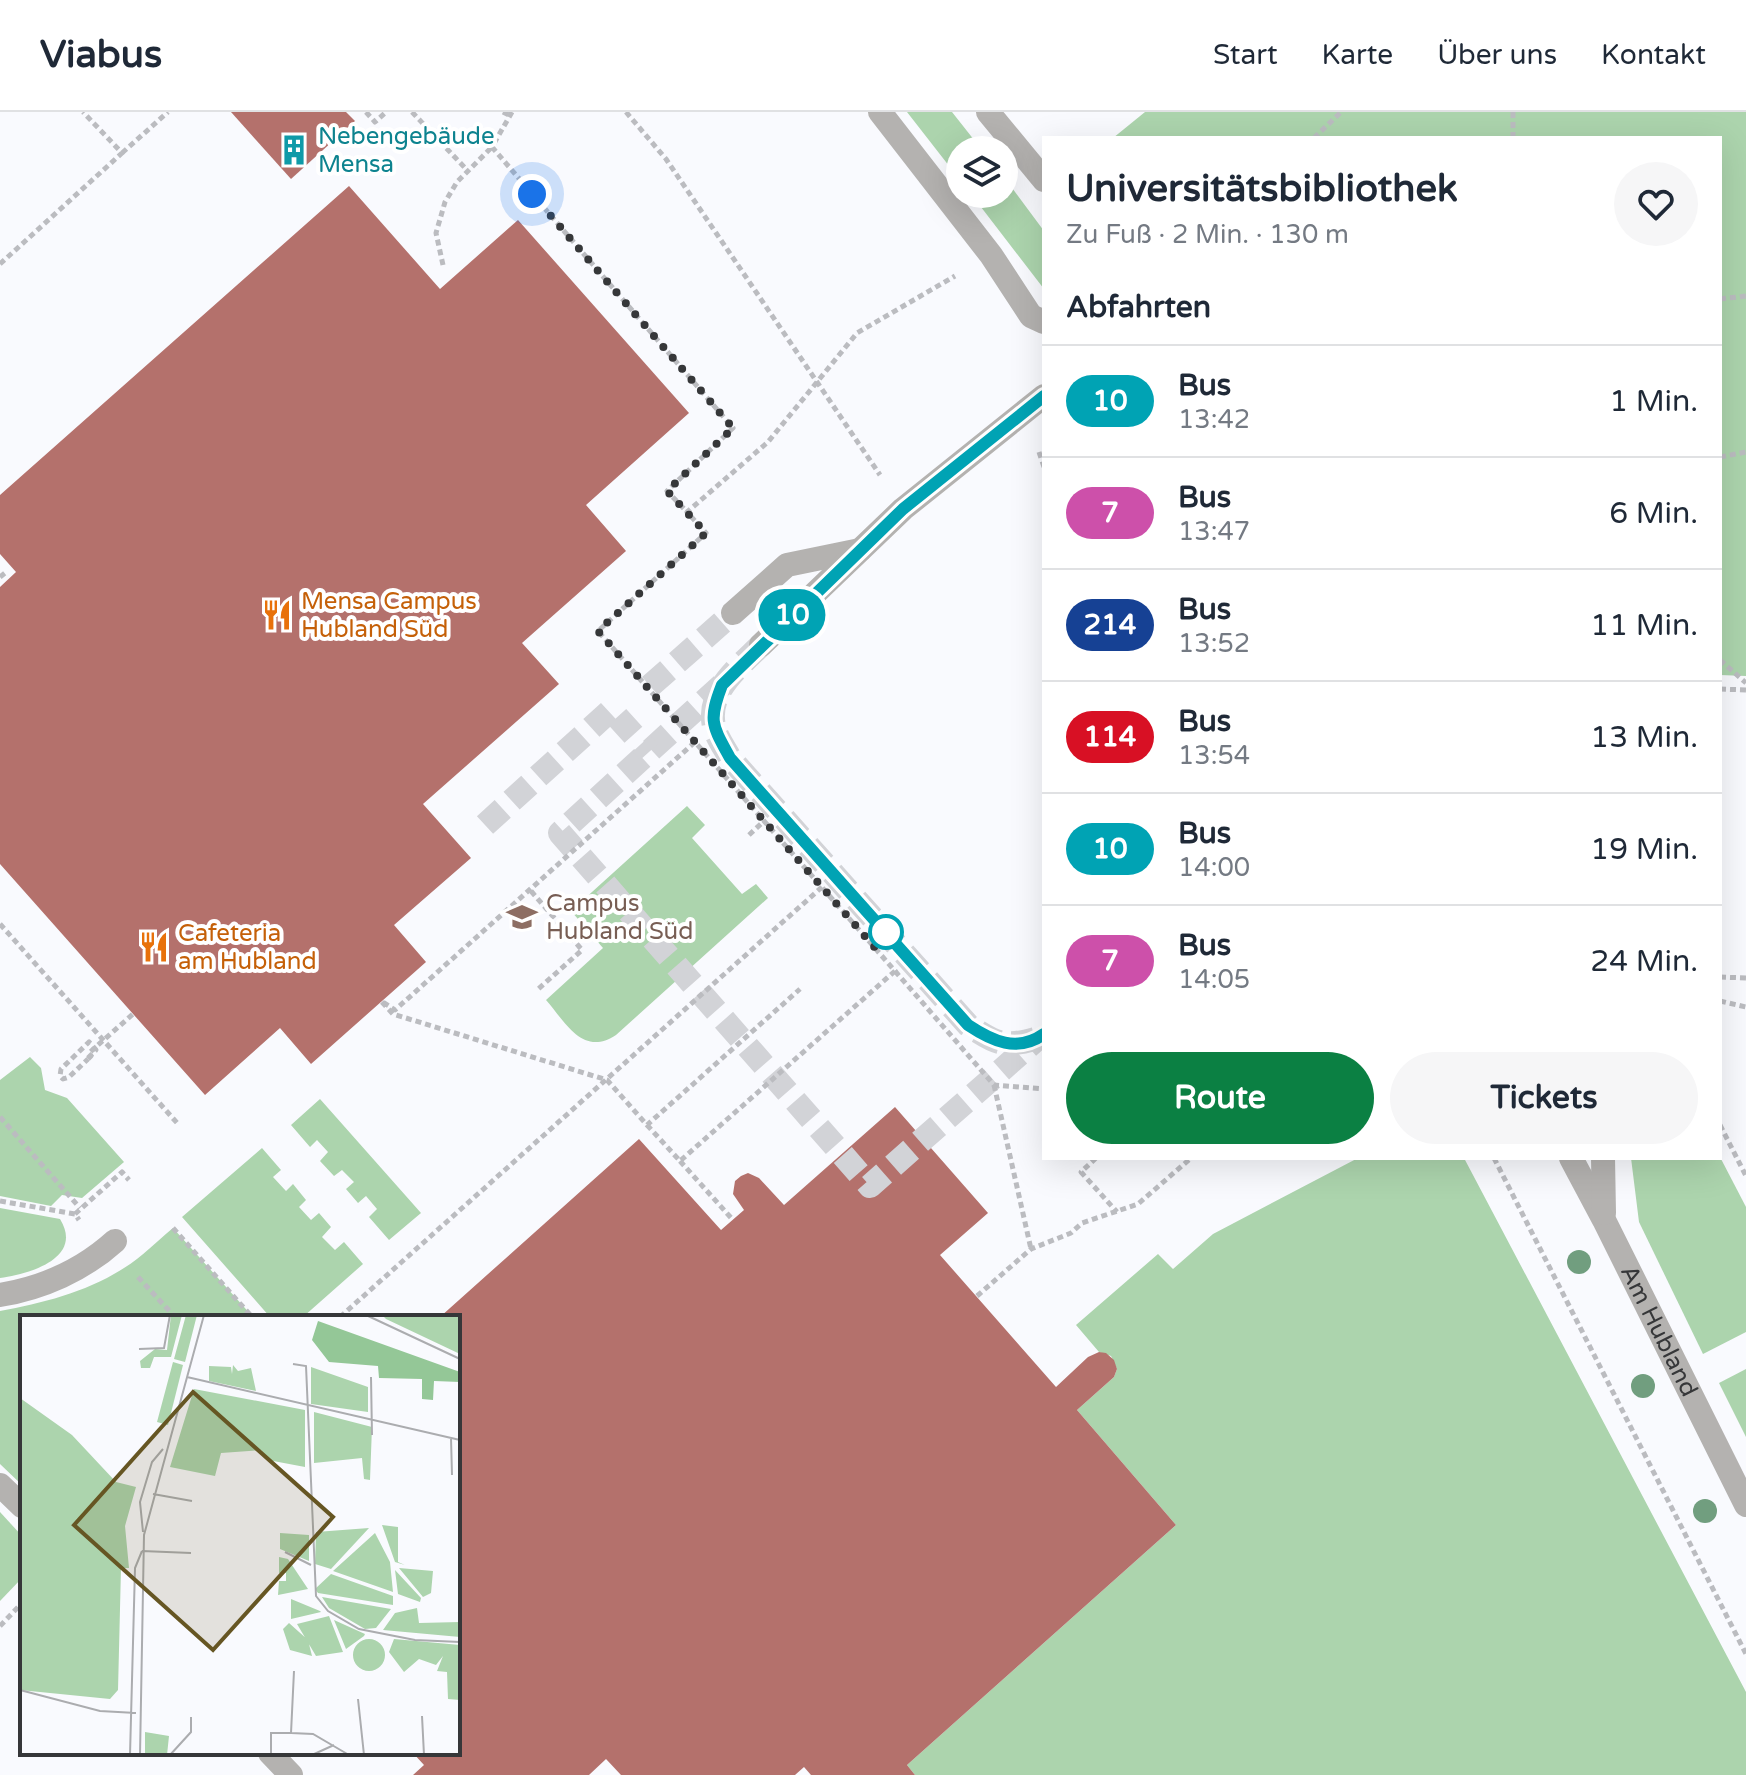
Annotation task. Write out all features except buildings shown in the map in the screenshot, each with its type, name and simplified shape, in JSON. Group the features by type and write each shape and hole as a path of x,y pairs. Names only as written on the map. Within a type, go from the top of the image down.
{"street":[{"path":"880,112 991,255 1031,316 1042,321"},
{"path":"988,112 1042,178"},
{"path":"761,645 903,509 1042,398"},
{"path":"733,613 787,565 860,550"},
{"name":"Am Hubland","path":"1572,1160 1746,1505"},
{"path":"1603,1160 1604,1220"},
{"path":"0,1295 22,1291 62,1276 109,1246"},
{"path":"0,1485 20,1504"},
{"path":"272,1755 291,1775"}],"path":[{"path":"83,112 122,153"},
{"path":"0,264 168,112"},
{"path":"366,112 375,122 386,112"},
{"path":"412,112 467,170"},
{"path":"443,265 436,233 445,202 467,170 492,147 512,114 503,112"},
{"path":"626,112 666,159 903,509"},
{"path":"1316,136 1341,112"},
{"path":"1513,112 1513,136"},
{"path":"492,147 733,428 667,491 706,533 598,631 994,1085 1031,1249"},
{"path":"687,512 768,442 857,333 991,255"},
{"path":"1722,299 1746,296"},
{"path":"1722,457 1746,452"},
{"path":"1722,662 1746,683"},
{"path":"1722,689 1746,690"},
{"path":"695,742 395,1010 381,1001 393,1014 607,1080 733,1220"},
{"path":"749,835 764,821"},
{"path":"342,1315 822,887"},
{"path":"531,891 582,950 536,991"},
{"path":"0,924 178,1124"},
{"path":"680,1161 895,971"},
{"path":"1722,977 1746,978"},
{"path":"647,1125 800,989"},
{"path":"1722,1001 1746,1007"},
{"path":"88,1058 91,1056 89,1053 133,1014"},
{"path":"93,1046 103,1037"},
{"path":"89,1042 96,1050 88,1058 69,1077 63,1079 60,1076 61,1069 89,1042"},
{"path":"994,1085 1042,1089"},
{"path":"0,1117 80,1208"},
{"path":"1722,1129 1746,1176"},
{"path":"1094,1160 1081,1172 1117,1213"},
{"path":"977,1296 1031,1249 1071,1233 1082,1223 1138,1204 1189,1160"},
{"path":"1495,1160 1746,1654"},
{"path":"75,1214 122,1172 129,1180"},
{"path":"0,1201 75,1214 173,1315"},
{"path":"173,1228 250,1315"},
{"path":"0,1626 20,1605"}],"green space":[{"path":"907,112 952,112 971,136 946,136 946,162"},
{"path":"1145,112 1746,112 1746,676 1722,675 1722,136 1115,136"},
{"path":"1018,196 1042,228 1042,286 982,208 1018,208"},
{"path":"687,806 705,825 692,838 742,894 756,884 768,898 616,1035 604,1041 585,1040 568,1027 546,1000 603,948 571,911"},
{"path":"30,1057 41,1068 45,1090 67,1098 124,1162 82,1198 62,1195 51,1206 0,1196 0,1080"},
{"path":"320,1099 421,1213 389,1240 369,1217 377,1209 366,1196 358,1203 346,1189 354,1182 342,1170 334,1176 320,1161 328,1152 317,1140 310,1147 291,1125"},
{"path":"262,1148 281,1170 273,1177 286,1191 293,1184 306,1200 299,1207 311,1220 319,1213 331,1227 322,1237 335,1250 344,1242 363,1264 305,1315 268,1315 182,1217"},
{"path":"1354,1160 1465,1160 1746,1692 1746,1775 915,1775 907,1765 1176,1525 1077,1410 1114,1377 1117,1369 1111,1356 1099,1352 1076,1325 1158,1254 1173,1269 1213,1234"},
{"path":"1631,1160 1722,1160 1746,1207 1746,1332 1703,1354 1639,1222"},
{"path":"0,1208 60,1219 66,1233 65,1244 59,1254 38,1268 0,1278"},
{"path":"173,1228 251,1315 20,1315 20,1483 0,1464 0,1311 80,1290 131,1264"},
{"path":"1746,1369 1746,1437 1719,1383"},
{"path":"0,1512 20,1534 20,1580 0,1601"}],"tunnel":[{"path":"650,686 733,613"},
{"path":"761,645 725,682 714,704 715,730 730,758 968,1025 1000,1042 1035,1039"},
{"path":"722,685 560,833 870,1186 1038,1038"},
{"path":"485,825 611,710 649,752"}],"bus line":[{"name":"10","path":"1042,398 903,509 722,685 712,709 715,731 730,758 968,1025 991,1040 1011,1045 1042,1035"}],"place":[{"name":"Nebengebäude Mensa","path":"294,150"},
{"name":"Mensa Campus Hubland Süd","path":"277,615"},
{"name":"Campus Hubland Süd","path":"522,917"},
{"name":"Cafeteria am Hubland","path":"154,947"}],"route":[{"path":"532,194 733,428 667,491 706,533 598,631 877,950 886,932"}]}
